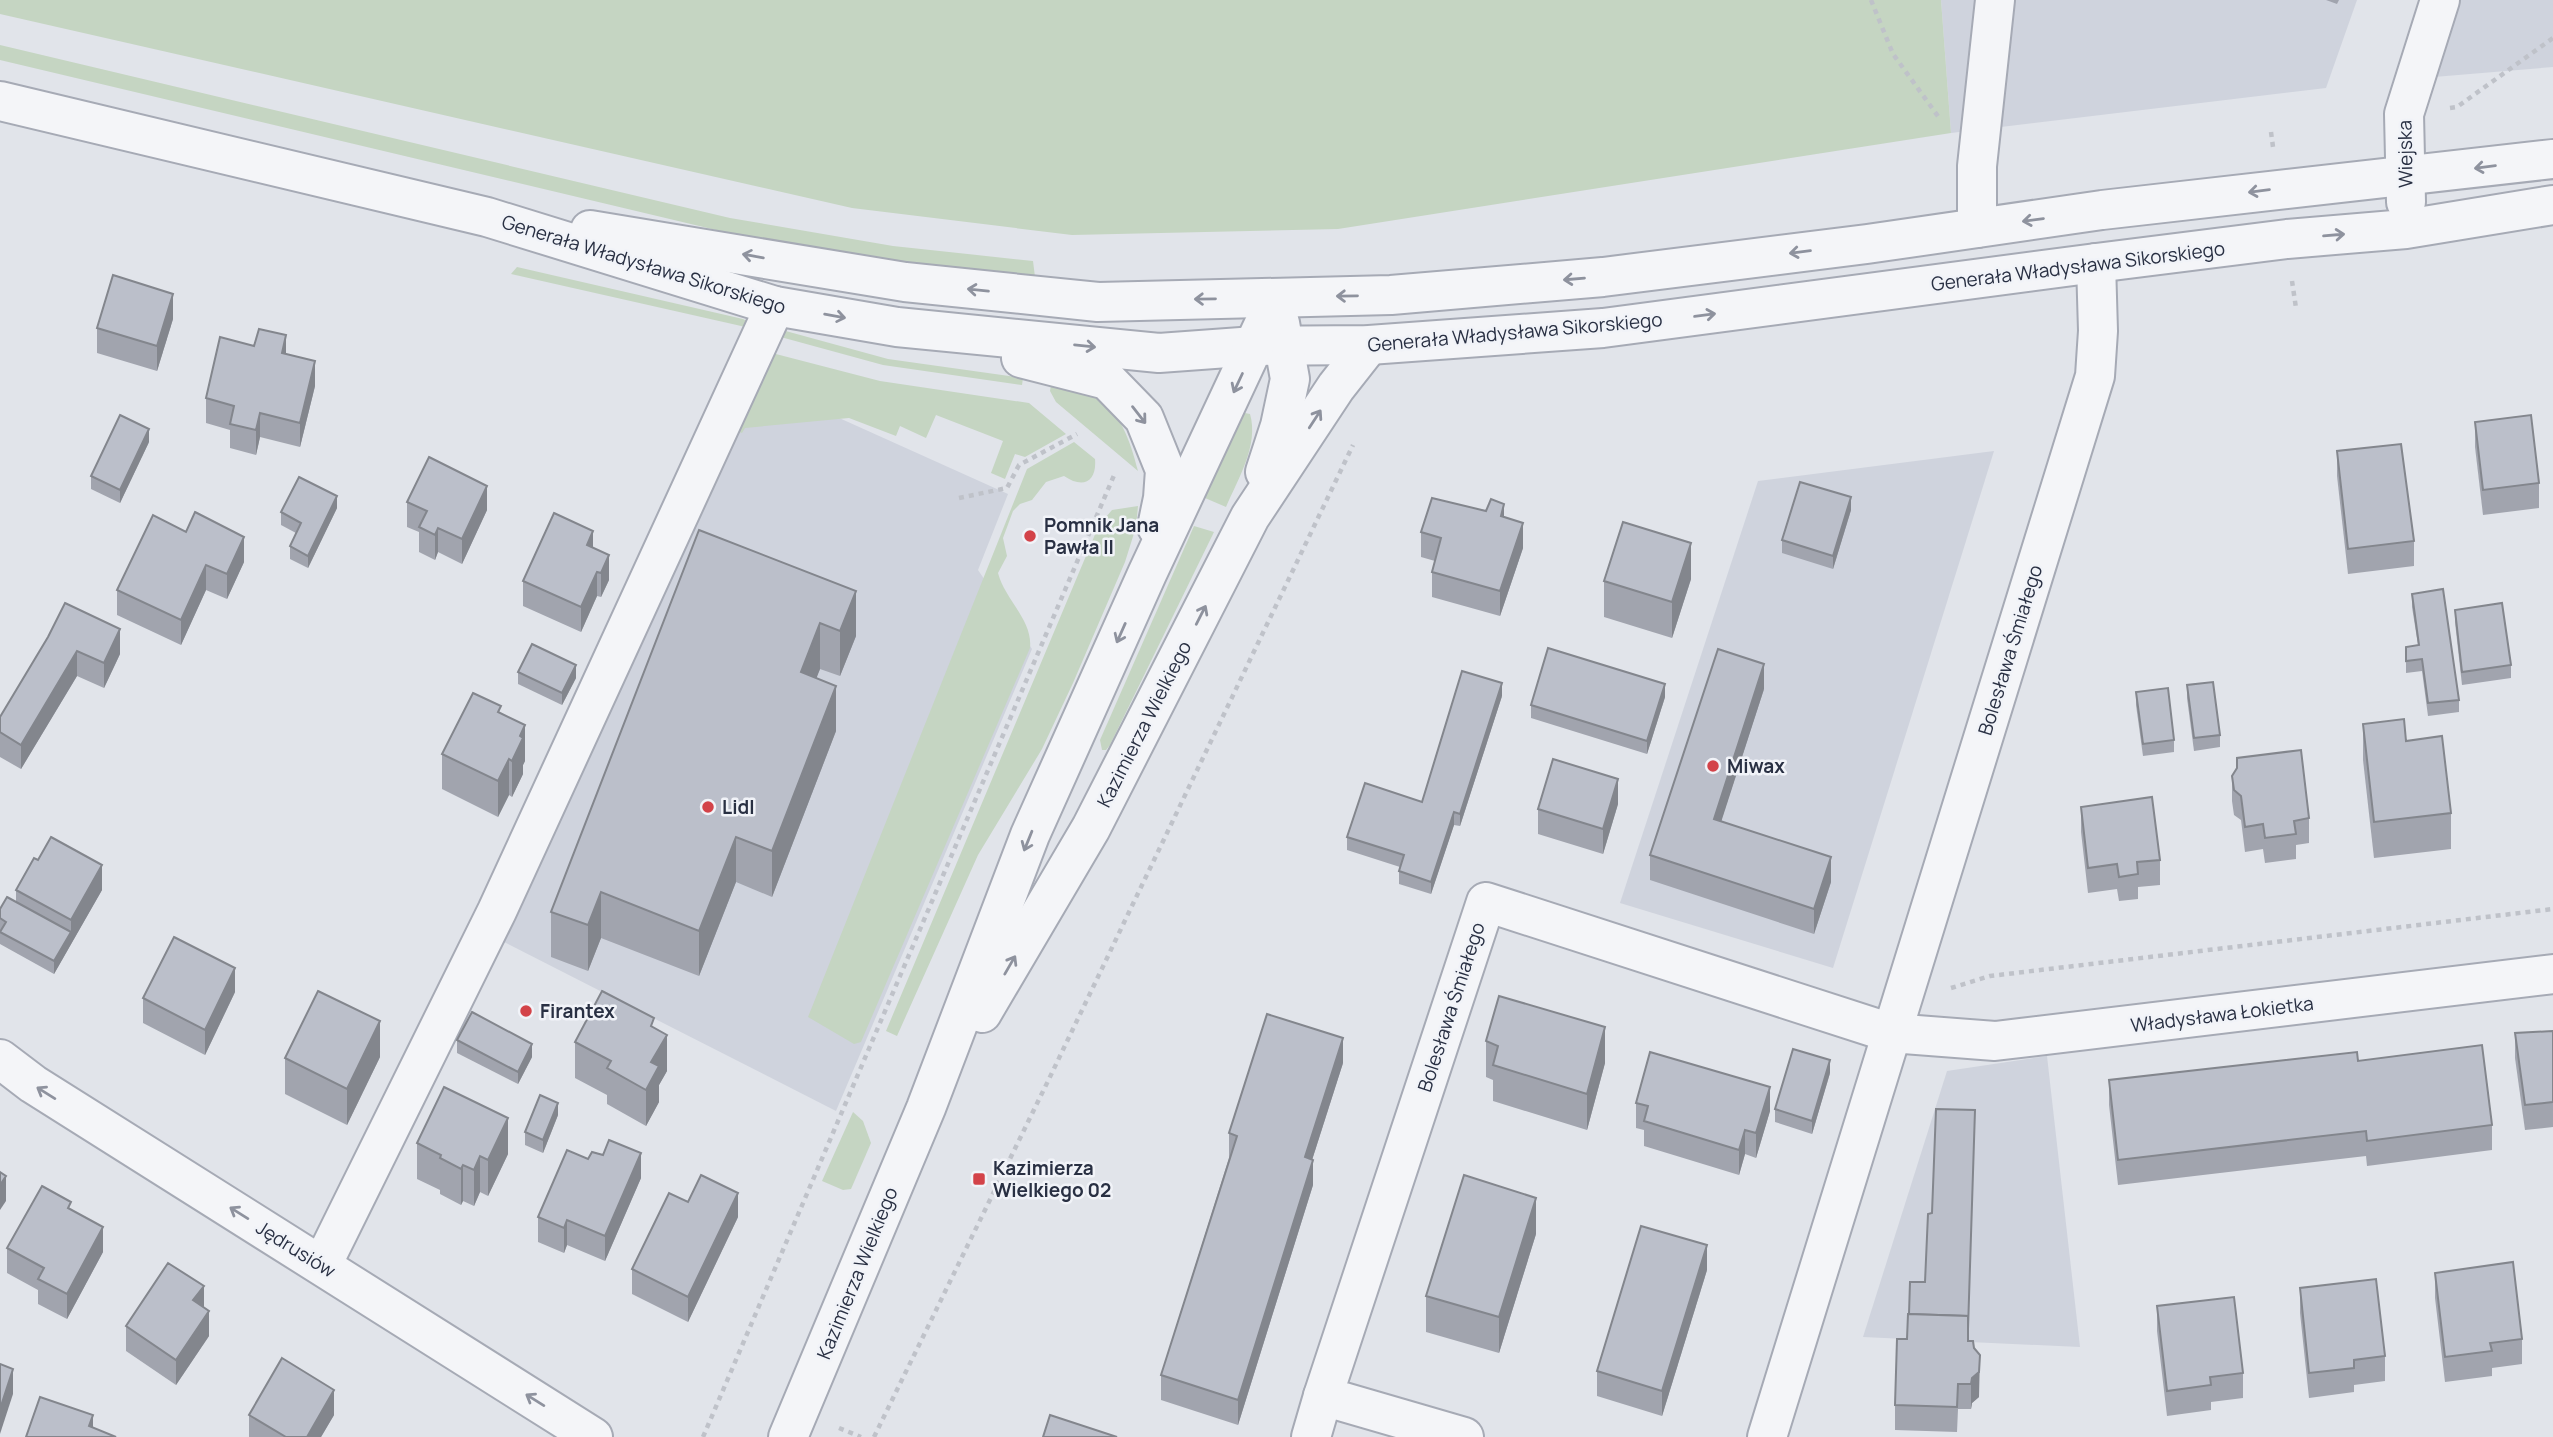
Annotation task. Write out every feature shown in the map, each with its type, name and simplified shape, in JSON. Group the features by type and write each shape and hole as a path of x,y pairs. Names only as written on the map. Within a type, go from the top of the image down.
{"street":[{"path":"1977,228 1980,145 1994,0"},
{"name":"Wiejska","path":"2406,229 2404,114 2440,0"},
{"name":"Generała Władysława Sikorskiego","path":"0,102 487,217 775,306 897,327 1159,353 1270,346 1369,345 1603,328 2096,262 2287,239 2406,229 2553,205"},
{"name":"Generała Władysława Sikorskiego","path":"487,217 627,234 905,282 1098,302 1391,295 1602,277 2279,188 2553,159"},
{"name":"Bolesława Śmiałego","path":"1766,1437 2095,376 2098,331 2096,262"},
{"path":"1250,517 1280,426 1290,379 1270,346 1273,298"},
{"path":"322,1265 498,911 775,306"},
{"name":"Kazimierza Wielkiego","path":"897,327 1107,380 1144,418 1165,470 1163,498 1147,574"},
{"name":"Kazimierza Wielkiego","path":"926,1108 1091,828 1250,517 1336,387 1369,345"},
{"name":"Kazimierza Wielkiego","path":"788,1437 926,1108 1030,835 1147,574 1270,346"},
{"name":"Bolesława Śmiałego","path":"1311,1437 1486,902 1891,1033"},
{"name":"Władysława Łokietka","path":"1891,1033 1995,1041 2553,974"},
{"name":"Jędrusiów","path":"0,1059 33,1084 593,1437"},
{"path":"1323,1396 1464,1437"}],"path":[{"path":"1871,0 1893,54 1935,114 1958,136 1980,145"},
{"path":"2445,108 2456,107 2553,38"},
{"path":"959,498 1007,488 1019,465 1077,434"},
{"path":"874,1437 1356,438"},
{"path":"703,1437 1115,473"},
{"path":"1950,989 1990,976 2553,909"},
{"path":"836,1426 861,1437"}],"shaded area":[{"path":"1941,0 2357,0 2326,88 1951,133"},
{"path":"2460,0 2553,0 2553,67 2434,77"},
{"path":"755,380 1008,494 978,570 1032,649 836,1111 496,938 680,559 743,403"},
{"path":"1994,451 1833,968 1620,903 1758,481"},
{"path":"2047,1056 2080,1347 1863,1337 1947,1071"}],"green space":[{"path":"0,0 1941,0 1951,133 1338,229 1072,235 852,208 0,14"},
{"path":"0,45 730,218 893,246 1033,261 1035,277 969,273 737,235 0,60"},
{"path":"517,267 743,319 750,328 511,274"},
{"path":"782,330 888,359 1023,378 1022,385 883,365 777,336"},
{"path":"772,353 880,381 1029,403 1066,434 1025,457 1015,454 1005,479 991,473 1003,441 936,415 926,438 900,426 896,436 849,418 745,428 742,433 739,432"},
{"path":"1051,385 1085,391 1109,407 1127,437 1138,471 1056,402 1050,391"},
{"path":"1245,413 1250,414 1252,426 1250,450 1226,507 1205,498"},
{"path":"1074,442 1095,459 1091,478 1077,482 1064,476 1046,482 1032,500 1020,504 1013,511 1003,538 1007,556 998,573 1027,628 1030,648 861,1042 854,1044 808,1017 1027,469"},
{"path":"1138,506 1136,527 1125,562 1042,749 978,855 897,1036 886,1031 1099,525 1112,510"},
{"path":"1194,526 1214,532 1110,745 1106,750 1102,750 1100,740"},
{"path":"853,1112 863,1121 871,1143 851,1189 843,1190 822,1181"}],"building":[{"path":"113,275 173,294 157,346 97,328"},
{"path":"259,329 286,335 282,353 315,361 300,423 260,413 256,430 230,424 234,406 206,398 220,337 254,346"},
{"path":"120,415 149,429 120,490 91,476"},
{"path":"2531,415 2539,483 2483,490 2475,422"},
{"path":"2401,444 2414,541 2348,549 2337,451"},
{"path":"429,457 487,486 462,539 438,528 435,535 419,527 427,511 407,502"},
{"path":"299,477 337,496 308,556 290,546 301,523 281,512"},
{"path":"1800,482 1851,497 1833,556 1782,540"},
{"path":"1432,498 1486,511 1491,499 1504,504 1501,516 1523,523 1500,591 1432,572 1441,538 1421,532"},
{"path":"195,512 244,537 227,574 206,565 181,620 117,590 153,515 186,532"},
{"path":"554,513 593,531 587,545 609,555 601,573 597,572 581,607 523,581"},
{"path":"1623,522 1691,543 1672,602 1604,581"},
{"name":"Lidl","path":"699,530 856,591 840,631 820,623 801,672 836,686 772,851 736,837 699,931 601,892 588,925 551,912"},
{"path":"2443,589 2459,700 2428,703 2422,659 2406,661 2406,647 2419,645 2412,594"},
{"path":"65,603 120,629 104,663 77,651 21,745 0,732 0,717"},
{"path":"2502,603 2511,665 2462,672 2455,610"},
{"path":"532,644 576,665 562,693 518,672"},
{"path":"1548,648 1665,684 1647,741 1531,705"},
{"name":"Miwax","path":"1718,649 1764,664 1714,819 1831,857 1814,909 1650,855"},
{"path":"1462,671 1502,683 1460,814 1454,812 1431,882 1399,871 1404,855 1347,837 1365,783 1422,802"},
{"path":"2213,682 2220,735 2194,738 2187,685"},
{"path":"2168,688 2174,740 2143,744 2136,692"},
{"path":"473,693 501,706 498,712 525,725 520,736 523,738 512,761 509,759 498,781 442,754"},
{"path":"2404,719 2406,741 2442,736 2451,813 2374,822 2363,724"},
{"path":"2301,750 2309,818 2294,821 2296,834 2265,838 2263,824 2245,827 2241,796 2234,790 2232,776 2237,768 2237,758"},
{"path":"1553,759 1618,779 1603,829 1538,809"},
{"path":"2152,797 2160,860 2137,862 2138,874 2119,877 2117,864 2088,868 2081,807"},
{"path":"51,837 102,865 71,920 16,890 34,858 38,860"},
{"path":"7,897 71,932 54,961 0,932 6,922 0,918 0,909"},
{"path":"174,937 235,968 205,1030 143,998"},
{"path":"318,991 380,1021 347,1089 285,1058"},
{"path":"602,991 654,1018 651,1026 667,1035 651,1062 659,1066 646,1090 607,1068 611,1061 575,1042"},
{"path":"1499,996 1605,1027 1587,1094 1493,1065 1498,1046 1486,1041"},
{"path":"472,1012 532,1044 518,1072 457,1040"},
{"path":"1267,1014 1343,1038 1305,1157 1313,1160 1238,1400 1161,1375 1237,1136 1229,1133"},
{"path":"2553,1031 2553,1102 2525,1105 2515,1033"},
{"path":"2482,1045 2492,1125 2367,1141 2366,1131 2118,1160 2109,1080 2357,1052 2358,1061"},
{"path":"1793,1049 1830,1060 1812,1121 1775,1109"},
{"path":"1650,1052 1770,1087 1756,1133 1745,1130 1739,1150 1644,1121 1648,1106 1636,1103"},
{"path":"444,1087 508,1118 488,1160 480,1156 474,1170 463,1165 461,1169 417,1143"},
{"path":"540,1095 558,1103 543,1140 525,1132"},
{"path":"1936,1109 1975,1110 1968,1329 1968,1316 1909,1314 1910,1282 1925,1282 1928,1214 1932,1213"},
{"path":"609,1140 641,1153 605,1236 567,1220 564,1228 538,1217 567,1150 588,1159 592,1152 603,1155"},
{"path":"0,1172 6,1176 0,1185"},
{"path":"701,1175 738,1193 688,1297 632,1269 669,1193 688,1202"},
{"path":"1464,1175 1536,1198 1499,1317 1426,1296"},
{"path":"42,1186 71,1202 68,1208 103,1227 67,1294 38,1279 44,1268 7,1248"},
{"path":"1641,1226 1707,1245 1662,1391 1597,1371"},
{"path":"2513,1262 2522,1339 2490,1343 2492,1351 2445,1357 2435,1273"},
{"path":"168,1263 204,1286 193,1300 209,1311 176,1360 126,1326"},
{"path":"2376,1279 2385,1356 2354,1360 2354,1368 2309,1373 2300,1288"},
{"path":"2234,1297 2243,1373 2210,1377 2211,1385 2167,1391 2157,1306"},
{"path":"1908,1314 1968,1316 1968,1341 1973,1341 1974,1348 1980,1355 1979,1372 1972,1378 1971,1384 1958,1384 1957,1407 1895,1405 1897,1339 1907,1339"},
{"path":"282,1358 334,1390 307,1437 286,1437 249,1415"},
{"path":"0,1364 13,1369 0,1409"},
{"path":"40,1397 93,1415 89,1426 116,1437 26,1437"},
{"path":"1050,1415 1117,1437 1043,1437"}],"place":[{"name":"Pomnik Jana Pawła II","path":"1030,536"},
{"name":"Miwax","path":"1713,766"},
{"name":"Lidl","path":"708,807"},
{"name":"Firantex","path":"526,1011"},
{"name":"Kazimierza Wielkiego 02","path":"979,1179"}]}
